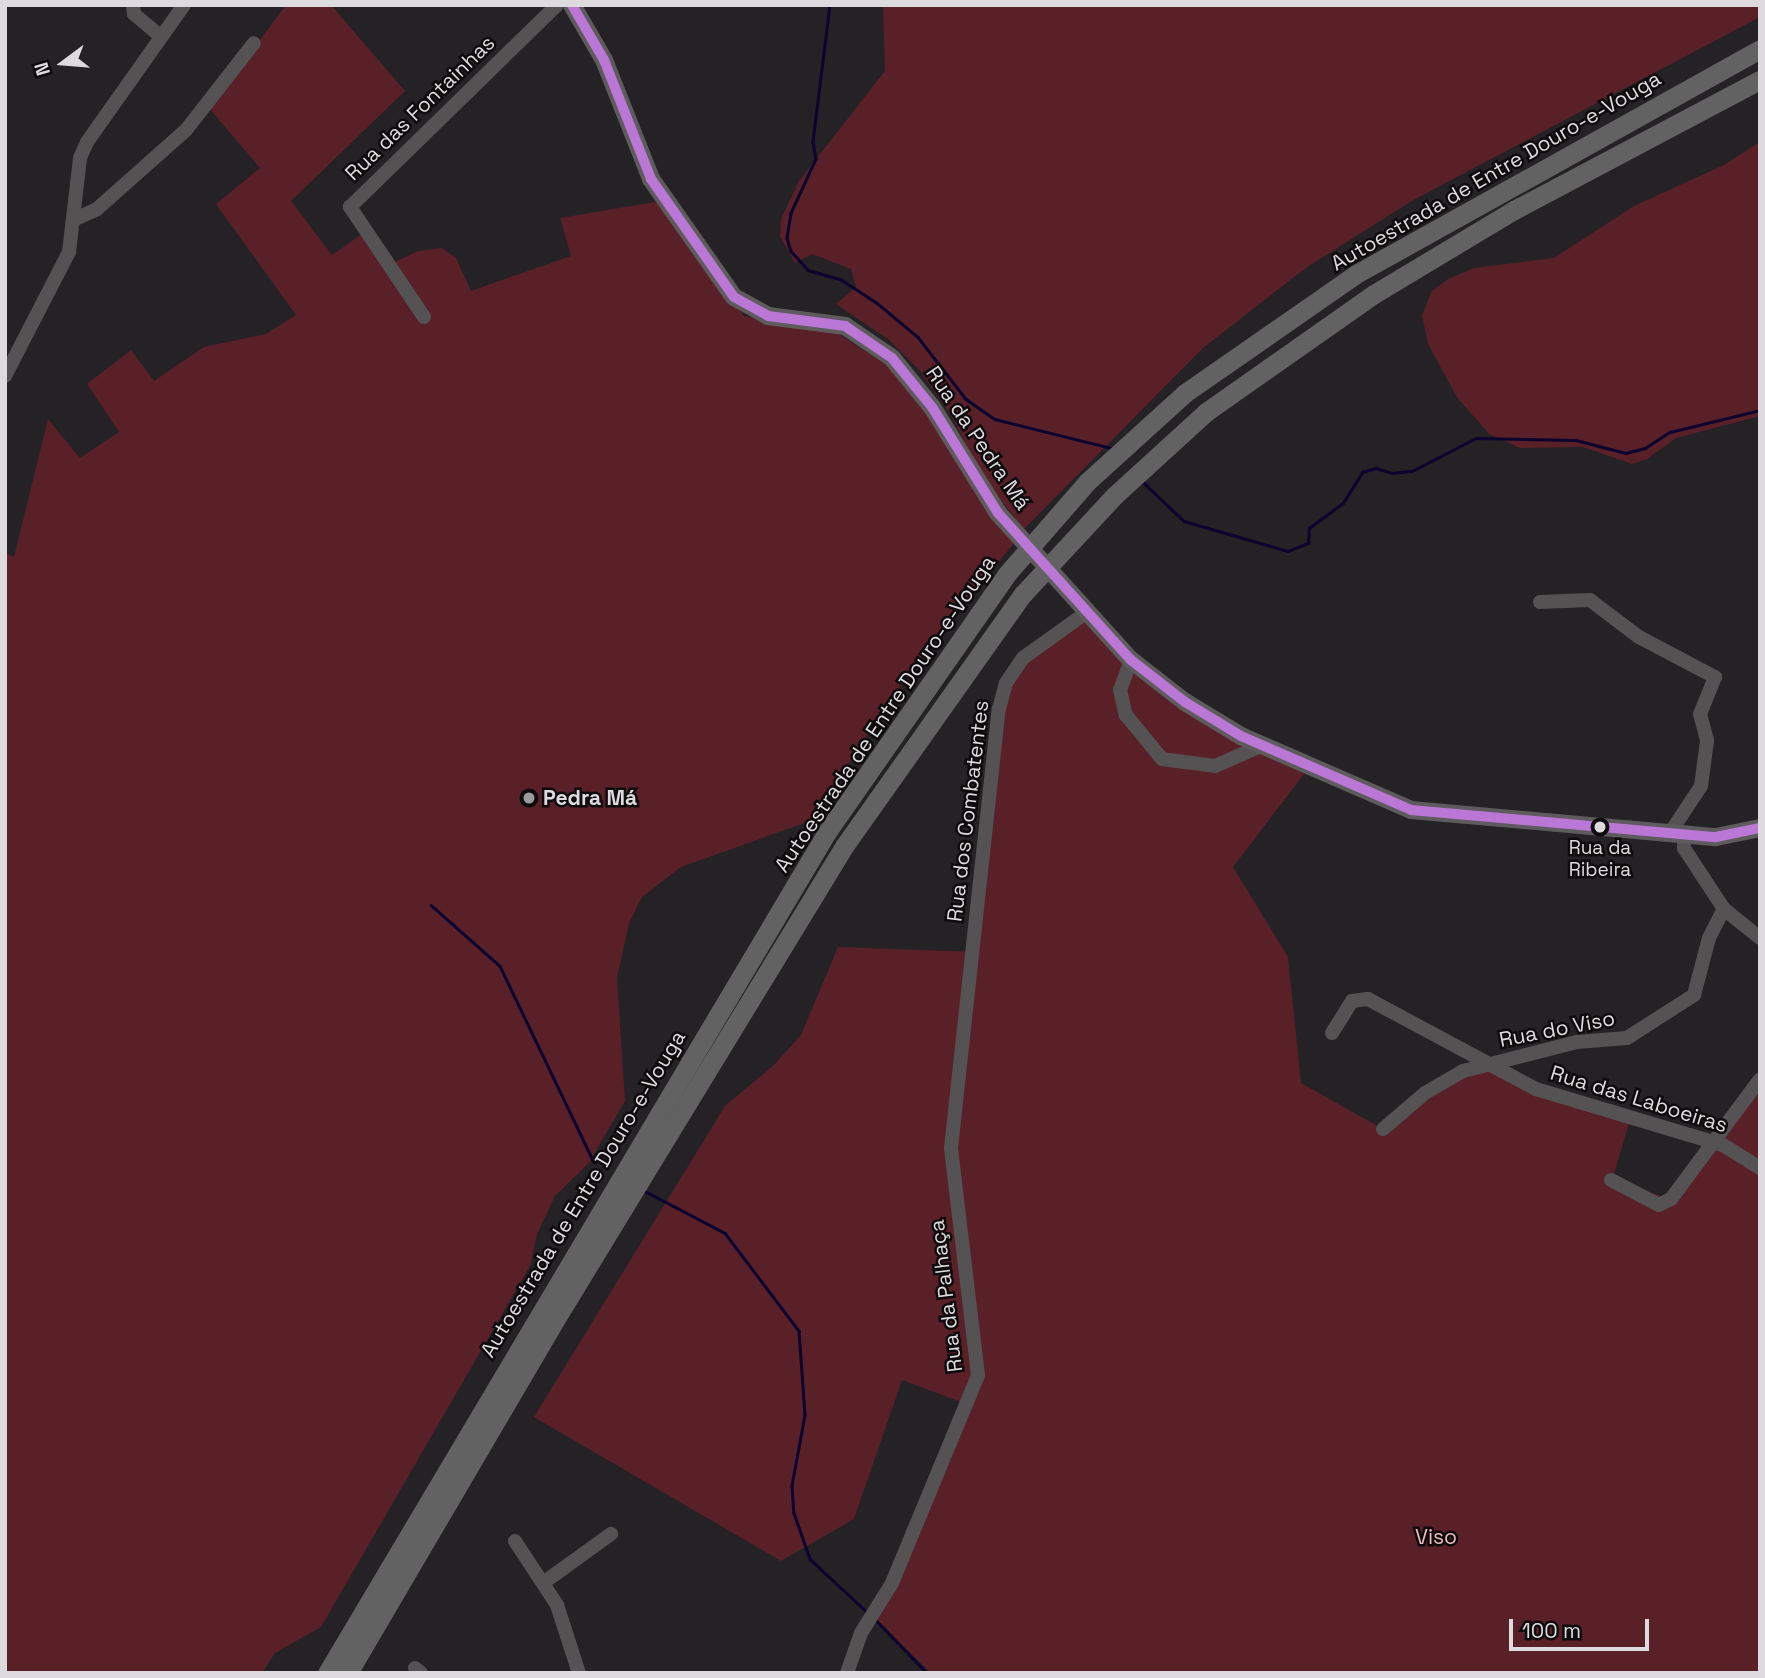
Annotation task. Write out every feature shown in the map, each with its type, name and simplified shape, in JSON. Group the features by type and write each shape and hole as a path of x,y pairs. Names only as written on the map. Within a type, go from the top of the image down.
{"highway":[{"name":"Autoestrada de Entre Douro-e-Vouga","path":"327,1673 827,832 1006,575 1087,482 1185,393 1356,274 1760,49"},
{"name":"Autoestrada de Entre Douro-e-Vouga","path":"348,1673 560,1312 845,845 1023,594 1114,496 1206,412 1248,379 1397,280 1514,211 1760,80"}],"main road":[{"name":"Rua da Pedra Má","path":"572,5 604,60 651,179 734,297 768,316 845,326 892,358 932,407 991,505 1087,612"},
{"path":"1087,612 1131,660 1185,702 1263,745 1411,810 1716,837 1760,828"}],"street":[{"path":"133,5 134,14 161,37"},
{"path":"5,376 69,252 75,219 79,158 184,5"},
{"name":"Rua das Fontainhas","path":"424,317 350,206 557,5"},
{"path":"75,219 97,209 187,130 254,43"},
{"path":"1540,602 1572,597 1601,604 1639,637 1715,677 1700,713 1707,741 1701,786 1677,834 1690,859 1724,909 1760,937"},
{"name":"Rua dos Combatentes","path":"966,1012 1006,683 1031,650 1087,612"},
{"path":"1131,660 1120,690 1126,715 1162,758 1215,766 1263,745"},
{"name":"Rua do Viso","path":"1382,1129 1425,1093 1485,1065 1577,1042 1627,1038 1667,1013 1694,995 1709,938 1724,909"},
{"name":"Rua das Laboeiras","path":"1332,1032 1352,1000 1368,999 1485,1065 1536,1089 1714,1142 1760,1168"},
{"name":"Rua da Palhaça","path":"847,1673 861,1633 892,1583 978,1375 951,1148 966,1012"},
{"path":"1611,1180 1659,1205 1671,1199 1760,1079"},
{"path":"542,1583 611,1534"},
{"path":"516,1541 557,1605 579,1673"}],"green space":[{"path":"286,5 331,5 405,91 291,201 332,255 362,234 386,266 418,251 442,248 456,258 471,291 571,256 560,218 661,201 744,316 836,332 895,371 946,440 986,510 1014,543 914,666 810,821 681,867 642,897 629,923 617,978 625,1101 589,1163 555,1196 537,1234 530,1266 321,1627 275,1653 262,1673 5,1673 5,552 14,557 48,419 80,458 119,432 87,384 131,350 154,381 204,347 266,334 296,315 216,204 260,168 209,108"},
{"path":"883,5 1760,5 1760,17 1415,199 1307,267 1203,348 1024,529 986,482 951,415 920,371 888,339 836,304 856,287 851,269 812,254 795,263 780,236 781,219 799,181 885,71"},
{"path":"1760,142 1760,416 1676,438 1647,459 1632,464 1583,447 1520,448 1489,434 1457,397 1428,344 1422,315 1432,291 1448,279 1474,268 1554,258 1634,206 1724,165"},
{"name":"Viso","path":"1087,612 1185,702 1311,765 1233,867 1288,957 1301,1083 1383,1129 1425,1093 1485,1065 1631,1117 1612,1180 1671,1199 1760,1088 1760,1673 931,1673 874,1618 969,1405 902,1380 854,1519 781,1561 534,1417 725,1106 773,1066 801,1035 838,947 976,952 999,709 1023,658"}],"waterway":[{"path":"830,5 813,142 816,159 791,213 787,238 791,251 808,270 842,280 877,303 918,337 966,399 995,419 1111,448"},
{"path":"1142,481 1184,521 1288,551 1308,543 1309,528 1343,503 1362,472 1376,468 1392,473 1412,471 1476,438 1576,440 1626,453 1645,448 1670,432 1760,410"},
{"path":"431,905 500,966 594,1162"},
{"path":"643,1190 725,1233 799,1331 805,1415 792,1486 794,1513 810,1559 866,1611"},
{"path":"877,1621 927,1673"}],"transit line":[{"path":"572,5 604,60 651,179 734,297 768,316 845,326 892,358 932,407 998,513 1131,660 1185,702 1241,736 1411,810 1716,837 1760,828"}],"place":[{"name":"Pedra Má","path":"529,798"},
{"name":"Rua da Ribeira","path":"1600,827"}]}
